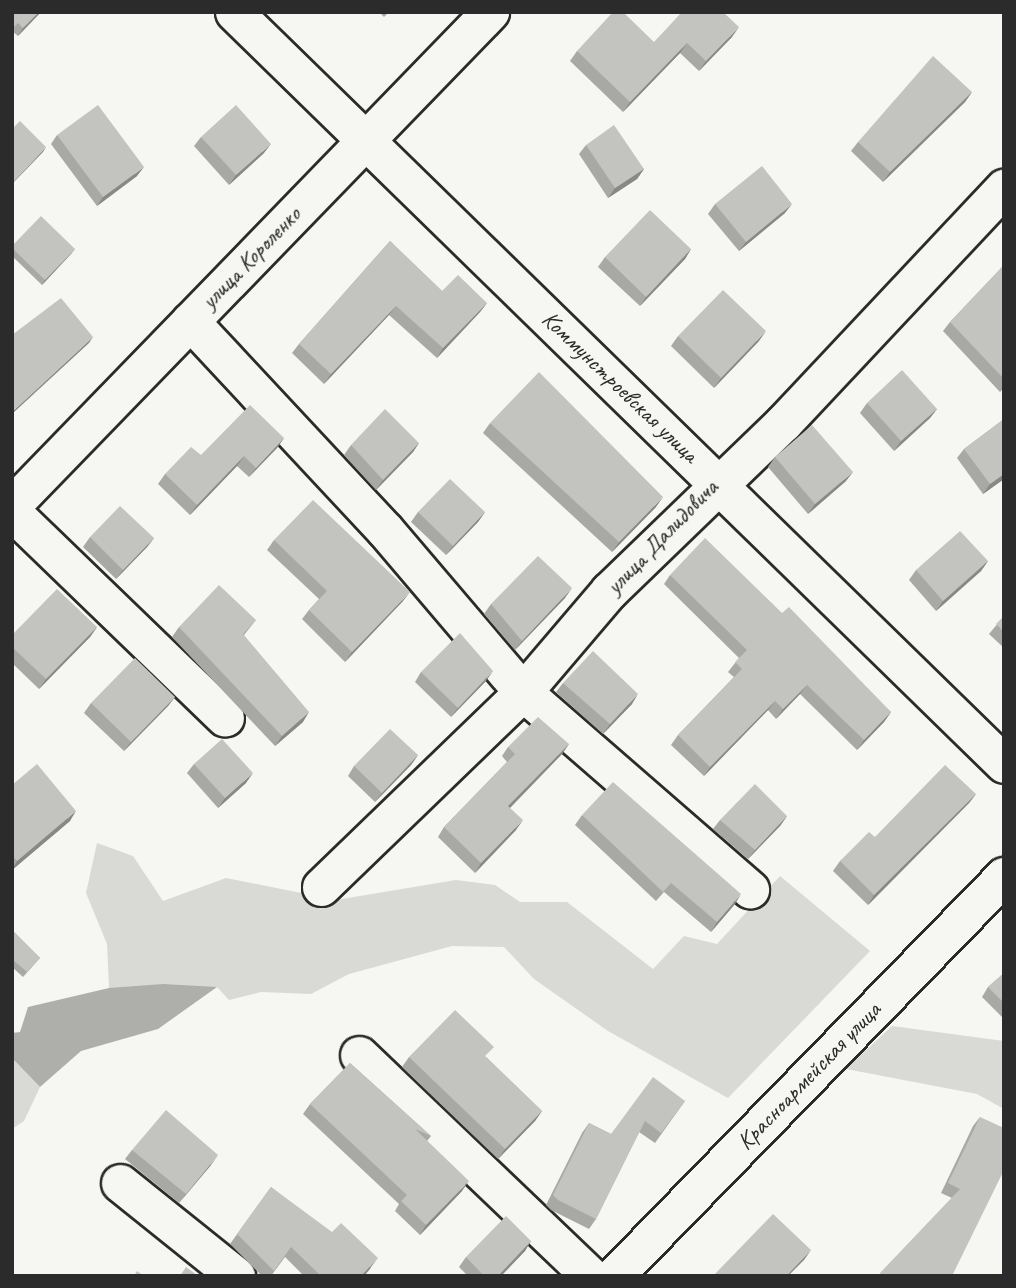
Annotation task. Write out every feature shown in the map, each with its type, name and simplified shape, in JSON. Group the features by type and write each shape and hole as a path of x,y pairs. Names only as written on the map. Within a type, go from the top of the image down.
{"street":[{"name":"Коммунстроевская улица","path":"234,12 1004,764"},
{"name":"улица Короленко","path":"12,505 490,12"},
{"name":"улица Далидовича","path":"321,887 523,692 609,591 716,481 783,423 1004,188"},
{"path":"190,321 385,530 523,692 750,889"},
{"path":"12,512 225,718"},
{"name":"Красноармейская улица","path":"614,1276 1004,876"},
{"path":"359,1055 590,1276"},
{"path":"120,1183 236,1276"}],"shaded area":[{"path":"97,843 133,856 163,901 226,878 336,900 456,880 495,885 520,902 567,902 653,969 684,936 717,944 780,876 870,951 728,1098 608,1031 534,979 504,947 452,946 349,974 311,994 261,992 229,1000 217,987 109,988 107,944 86,893"},
{"path":"163,984 217,987 158,1029 81,1051 40,1087 12,1058 12,1033 20,1032 28,1007 109,988"},
{"path":"892,1026 1004,1041 1004,1109 977,1094 846,1069"},
{"path":"12,1058 40,1087 24,1121 12,1129"}],"building":[{"path":"12,12 39,12 23,28 18,23 12,29"},
{"path":"613,12 623,12 654,42 682,12 723,12 739,27 706,61 687,43 630,102 577,51"},
{"path":"933,56 972,92 890,172 858,142"},
{"path":"98,105 144,167 103,197 57,135"},
{"path":"236,105 271,144 236,175 201,137"},
{"path":"20,121 46,147 13,182 12,129"},
{"path":"614,125 644,169 615,188 586,145"},
{"path":"762,166 792,204 746,242 715,204"},
{"path":"650,210 691,249 646,297 605,257"},
{"path":"41,216 75,249 45,280 12,248"},
{"path":"390,241 442,291 458,275 487,303 443,348 396,306 331,374 299,344"},
{"path":"1004,265 1004,379 950,322"},
{"path":"723,290 766,331 721,378 678,336"},
{"path":"61,298 93,337 12,412 12,335"},
{"path":"902,370 937,409 901,441 867,403"},
{"path":"539,372 663,497 619,542 490,423"},
{"path":"250,405 284,438 256,468 244,456 197,505 165,474 191,447 201,455"},
{"path":"385,409 419,443 383,480 351,445"},
{"path":"1004,419 1004,474 990,484 964,449"},
{"path":"812,425 853,472 815,504 775,457"},
{"path":"450,479 485,512 453,546 418,512"},
{"path":"313,500 410,592 352,652 309,610 327,591 274,540"},
{"path":"120,506 154,538 123,570 90,537"},
{"path":"960,531 988,561 943,601 916,570"},
{"path":"705,538 782,613 789,607 891,712 864,740 807,685 783,709 775,701 710,767 678,735 742,669 735,662 747,650 670,575"},
{"path":"538,556 572,588 522,641 491,604"},
{"path":"219,585 256,620 243,634 309,712 282,736 179,627"},
{"path":"57,589 97,627 46,679 12,647 12,635"},
{"path":"1004,616 1004,632 996,624"},
{"path":"460,633 493,671 458,708 421,672"},
{"path":"593,651 638,694 610,724 563,683"},
{"path":"135,658 175,697 131,742 91,703"},
{"path":"538,717 569,744 508,806 523,820 481,863 444,827 515,754 508,747"},
{"path":"390,729 418,755 382,793 354,766"},
{"path":"222,739 253,773 225,798 194,764"},
{"path":"37,764 76,811 17,861 12,855 12,785"},
{"path":"945,765 976,794 874,895 840,861 869,832 875,837"},
{"path":"613,782 741,894 717,922 671,883 663,892 582,815"},
{"path":"755,784 787,816 755,850 720,820"},
{"path":"12,930 40,958 27,972 12,959"},
{"path":"1004,973 1004,1003 988,987"},
{"path":"455,1010 494,1047 485,1056 542,1111 505,1149 409,1057"},
{"path":"350,1063 431,1136 415,1129 469,1181 426,1225 401,1201 407,1195 310,1104"},
{"path":"653,1077 685,1101 661,1133 645,1121 596,1219 558,1200 553,1195 589,1123 611,1134"},
{"path":"166,1110 218,1155 186,1194 132,1150"},
{"path":"980,1117 1004,1128 1004,1170 952,1276 883,1276 880,1273 960,1189 948,1183"},
{"path":"271,1187 332,1232 341,1223 378,1258 361,1276 321,1276 291,1247 274,1271 237,1234"},
{"path":"773,1214 811,1250 786,1276 713,1276"},
{"path":"506,1216 531,1241 498,1276 484,1276 466,1257"},
{"path":"186,1267 198,1276 180,1276"}]}
